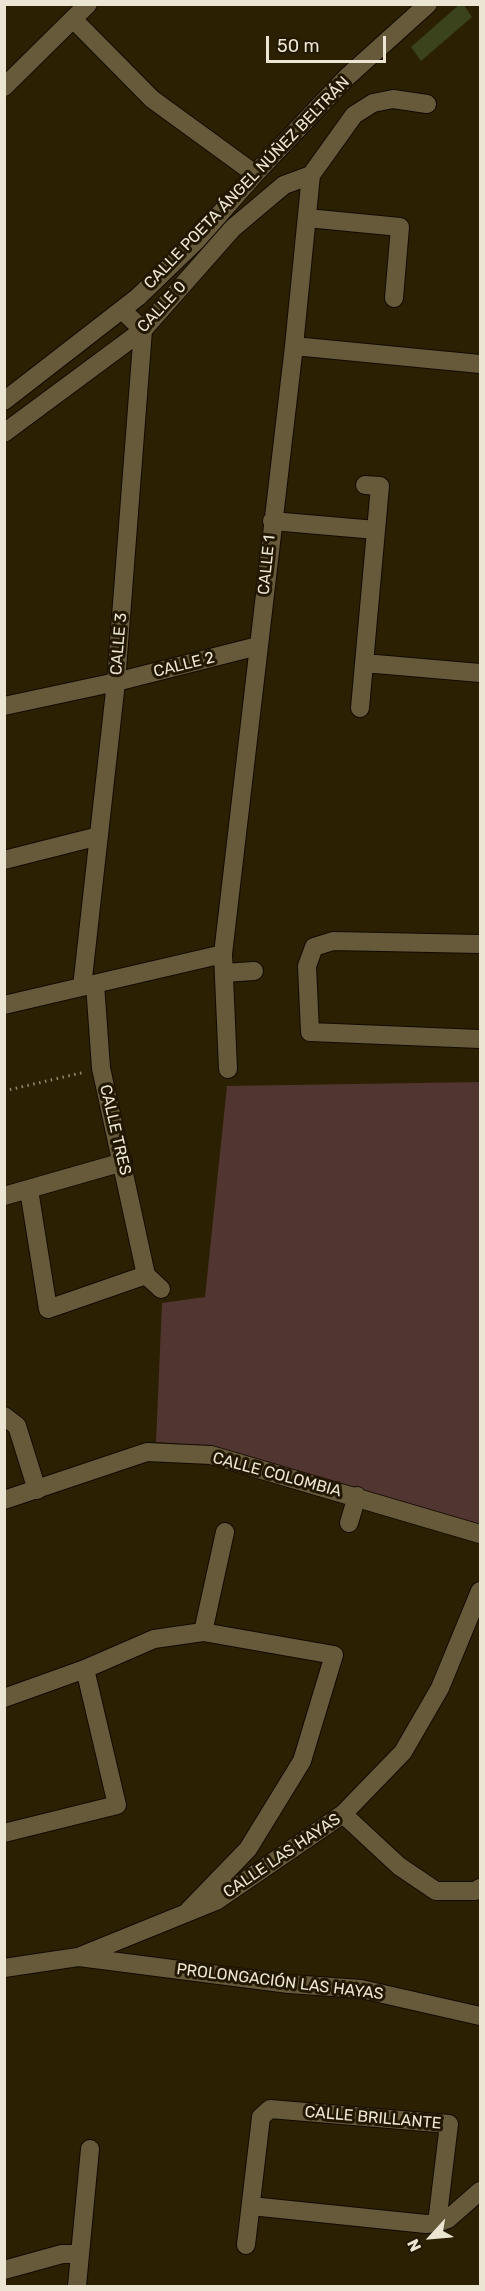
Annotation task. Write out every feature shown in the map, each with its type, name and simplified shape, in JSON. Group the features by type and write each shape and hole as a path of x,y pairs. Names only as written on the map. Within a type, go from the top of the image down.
{"street":[{"path":"4,87 88,4"},
{"name":"CALLE POETA ÁNGEL NÚÑEZ BELTRÁN","path":"4,401 122,310 196,241 346,77 428,4"},
{"path":"73,19 152,99 255,174"},
{"path":"312,175 354,115 373,103 393,99 428,105"},
{"name":"CALLE 1","path":"228,1069 223,954 312,175"},
{"name":"CALLE 0","path":"4,433 143,330 234,228 284,185 312,175"},
{"path":"307,218 400,227 394,298"},
{"path":"122,310 143,330"},
{"name":"CALLE 3","path":"89,985 99,836 116,682 143,330"},
{"path":"294,346 480,364"},
{"path":"360,708 376,530 373,485"},
{"path":"272,521 376,530"},
{"name":"CALLE 2","path":"4,706 116,682 258,646"},
{"path":"364,663 480,673"},
{"path":"4,860 99,836"},
{"path":"480,944 333,941 314,947 307,966 310,1032 480,1039"},
{"path":"4,1005 223,954"},
{"path":"224,973 254,971"},
{"name":"CALLE TRES","path":"89,985 101,1068 146,1275"},
{"path":"4,1196 123,1162"},
{"path":"29,1190 48,1309 146,1275 161,1289"},
{"path":"4,1416 17,1426 37,1490"},
{"name":"CALLE COLOMBIA","path":"4,1500 147,1452 211,1455 357,1496 480,1534"},
{"path":"349,1523 357,1496"},
{"path":"203,1632 225,1532"},
{"name":"CALLE LAS HAYAS","path":"4,1968 78,1957 189,1910 216,1901 343,1814 403,1752 440,1688 480,1591"},
{"path":"4,1698 85,1669 154,1639 203,1632 334,1655 302,1761 248,1849 189,1910"},
{"path":"4,1833 117,1805 85,1669"},
{"path":"343,1814 399,1866 436,1891 475,1891 480,1888"},
{"name":"PROLONGACIÓN LAS HAYAS","path":"78,1957 289,1984 361,1989 480,2016"},
{"name":"CALLE BRILLANTE","path":"251,2206 261,2117 270,2109 449,2124 437,2223"},
{"path":"77,2286 90,2149"},
{"path":"246,2245 251,2206 426,2224 448,2219 480,2192"},
{"path":"4,2270 62,2254 80,2254"}],"path":[{"path":"4,1091 101,1068"}],"shaded area":[{"path":"480,1082 480,1527 216,1447 156,1442 162,1303 205,1297 227,1086"}],"building":[{"path":"460,4 463,4 472,17 421,61 411,47"}]}
